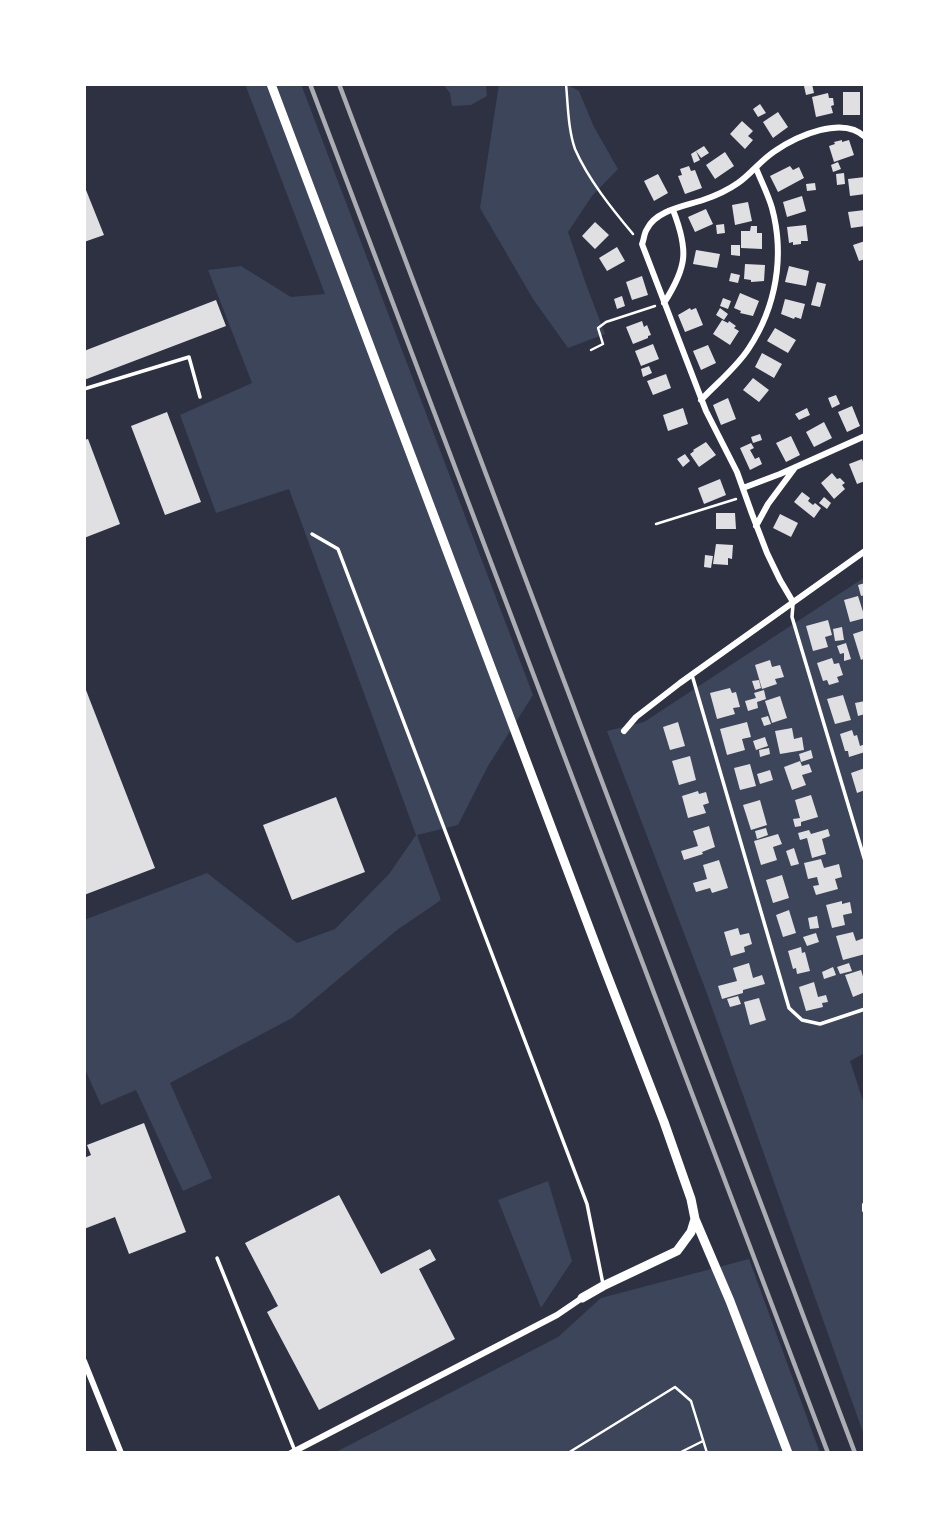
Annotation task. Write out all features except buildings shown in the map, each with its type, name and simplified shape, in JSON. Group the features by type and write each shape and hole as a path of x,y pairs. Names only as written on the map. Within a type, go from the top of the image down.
{"main road":[{"path":"271,84 664,1122 691,1199 695,1219 730,1301 788,1453"},
{"path":"582,1298 677,1251 691,1232 695,1219"}],"street":[{"path":"793,602 756,526 737,472 701,400 642,244 647,227 661,215 707,199 737,184 774,151 803,136 830,128 849,127 865,137"},
{"path":"701,400 748,350 772,301 778,268 777,237 772,208 756,168"},
{"path":"664,303 677,283 684,264 683,243 673,210"},
{"path":"743,488 865,436"},
{"path":"756,526 768,504 797,466"},
{"path":"624,731 636,717 692,675 865,551"},
{"path":"293,1452 557,1315 582,1298"},
{"path":"84,1361 121,1453"}],"lane":[{"path":"84,389 188,357 200,397"},
{"path":"312,534 338,549 587,1204 603,1286"},
{"path":"793,602 792,617 865,861"},
{"path":"692,675 789,1008 802,1020 820,1024 865,1009"},
{"path":"217,1258 293,1452"}],"path":[{"path":"566,84 575,148 595,184 642,244"},
{"path":"591,350 603,344 598,328 606,322 664,303"},
{"path":"656,524 745,496"},
{"path":"568,1453 675,1387 691,1401 708,1453"},
{"path":"679,1453 703,1441"}],"shaded area":[{"path":"245,84 301,84 533,695 488,766 458,825 417,835 441,900 397,930 292,1018 170,1083 212,1178 183,1191 136,1090 101,1105 84,1067 84,920 207,873 297,943 335,929 389,874 416,835 289,489 216,513 180,415 252,383 208,270 241,266 291,297 325,294"},
{"path":"443,84 486,84 487,96 471,105 452,106 450,93"},
{"path":"499,84 566,84 579,91 594,127 618,169 592,196 568,232 605,334 568,348 533,299 480,208"},
{"path":"865,577 865,1053 850,1061 865,1107 865,1438 706,991 607,731 644,722"},
{"path":"548,1181 572,1261 541,1308 498,1200"},
{"path":"749,1259 820,1453 334,1453 558,1337 601,1298"}],"railway":[{"path":"310,84 828,1453"},
{"path":"339,84 855,1453"}]}
